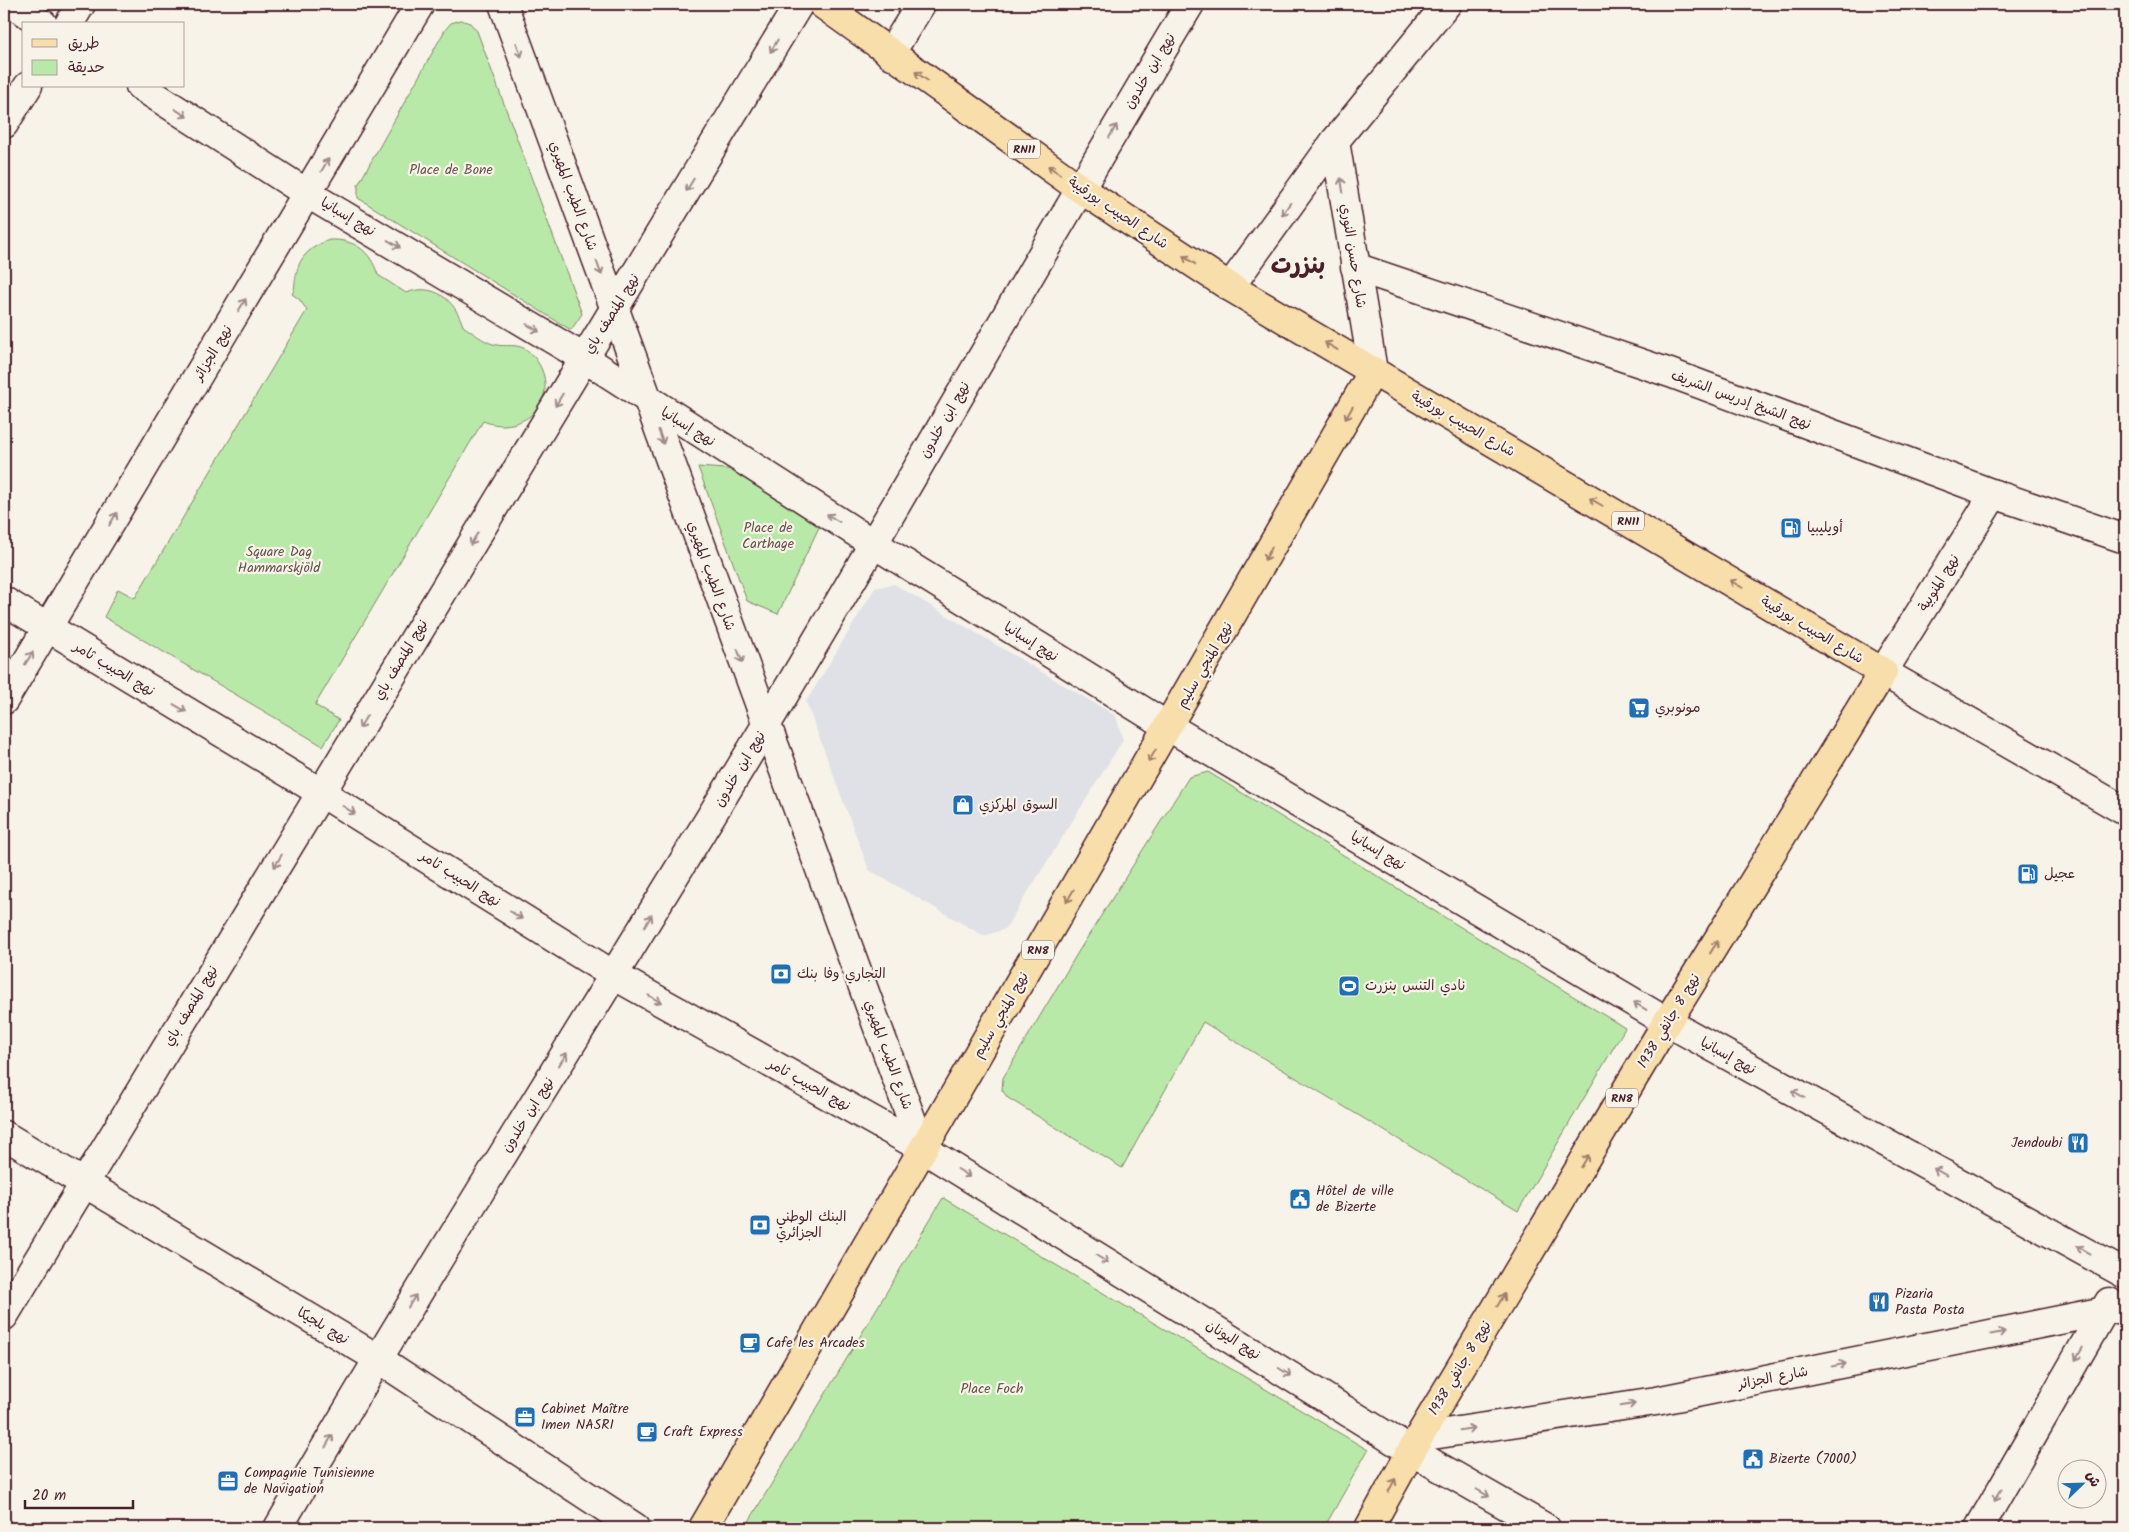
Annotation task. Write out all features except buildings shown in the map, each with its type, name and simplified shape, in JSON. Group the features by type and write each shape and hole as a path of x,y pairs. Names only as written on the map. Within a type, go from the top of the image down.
{"main road":[{"name":"شارع الحبيب بورقيبة","path":"822,4 1079,188 1230,287 1883,672"},
{"name":"نهج المنجي سليم","path":"703,1528 922,1148 1169,727 1373,371"},
{"name":"نهج 8 جانفي 1938","path":"1369,1528 1415,1444 1668,1022 1883,672"}],"street":[{"path":"13,4 40,22"},
{"path":"70,22 82,4"},
{"name":"نهج الجزائر","path":"4,700 420,4"},
{"name":"شارع الطيب المهيري","path":"503,4 922,1148"},
{"name":"نهج المنصف باي","path":"4,1316 799,4"},
{"path":"890,54 921,4"},
{"name":"نهج ابن خلدون","path":"278,1528 377,1358 615,976 766,726 874,544 1079,188 1190,4"},
{"path":"1230,287 1335,141 1447,4"},
{"path":"4,124 27,88"},
{"name":"نهج إسبانيا","path":"143,88 308,194 584,358 648,401 874,544 1169,727 1668,1022 2125,1274"},
{"name":"شارع حسن النوري","path":"1335,141 1373,371"},
{"name":"نهج الشيخ إدريس الشريف","path":"1355,267 1670,373 1994,494 2125,539"},
{"name":"نهج المنوبية","path":"1883,672 1994,494"},
{"name":"نهج الحبيب ثامر","path":"4,601 320,792 615,976 922,1148"},
{"name":"شارع الحبيب بورقيبة","path":"1883,672 2125,811"},
{"name":"نهج بلجيكا","path":"4,1135 377,1358 636,1528"},
{"name":"نهج اليونان","path":"922,1148 1415,1444 1546,1528"},
{"path":"1979,1528 2114,1309 2125,1274"},
{"name":"شارع الجزائر","path":"1415,1444 1656,1401 2114,1309"}],"shaded area":[{"name":"السوق المركزي","path":"894,584 1116,716 1123,740 1005,929 984,936 869,870 806,702 875,588"}],"green space":[{"name":"Place de Bone","path":"461,20 470,23 477,31 582,314 571,330 358,198 358,185 445,30 451,23"},
{"name":"Square Dag Hammarskjöld","path":"329,240 346,242 360,248 375,266 378,275 406,293 426,290 442,296 455,308 463,326 485,341 498,345 524,348 530,352 543,373 545,387 542,400 536,410 526,419 513,424 498,425 483,421 315,705 339,720 323,746 104,617 118,589 135,598 307,310 299,299 292,294 295,278 300,263 307,253"},
{"name":"Place de Carthage","path":"698,467 752,471 820,525 778,614 747,601"},
{"name":"نادي التنس بنزرت","path":"1208,772 1625,1028 1518,1211 1203,1022 1122,1168 1008,1098 1002,1090 1003,1078 1080,949 1189,777"},
{"name":"Place Foch","path":"943,1198 1368,1450 1324,1528 745,1528"}],"place":[{"name":"أويليبيا","path":"1791,528"},
{"name":"مونوبري","path":"1639,708"},
{"name":"السوق المركزي","path":"963,805"},
{"name":"عجيل","path":"2028,874"},
{"name":"التجاري وفا بنك","path":"781,974"},
{"name":"نادي التنس بنزرت","path":"1349,986"},
{"name":"Jendoubi","path":"2078,1143"},
{"name":"Hôtel de ville de Bizerte","path":"1300,1199"},
{"name":"البنك الوطني الجزائري","path":"760,1225"},
{"name":"Pizaria Pasta Posta","path":"1879,1302"},
{"name":"Cafe les Arcades","path":"750,1343"},
{"name":"Cabinet Maître Imen NASRI","path":"525,1417"},
{"name":"Craft Express","path":"647,1432"},
{"name":"Bizerte (7000)","path":"1753,1459"},
{"name":"Compagnie Tunisienne de Navigation","path":"228,1481"}],"district":[{"name":"بنزرت","path":"1298,266"}]}
